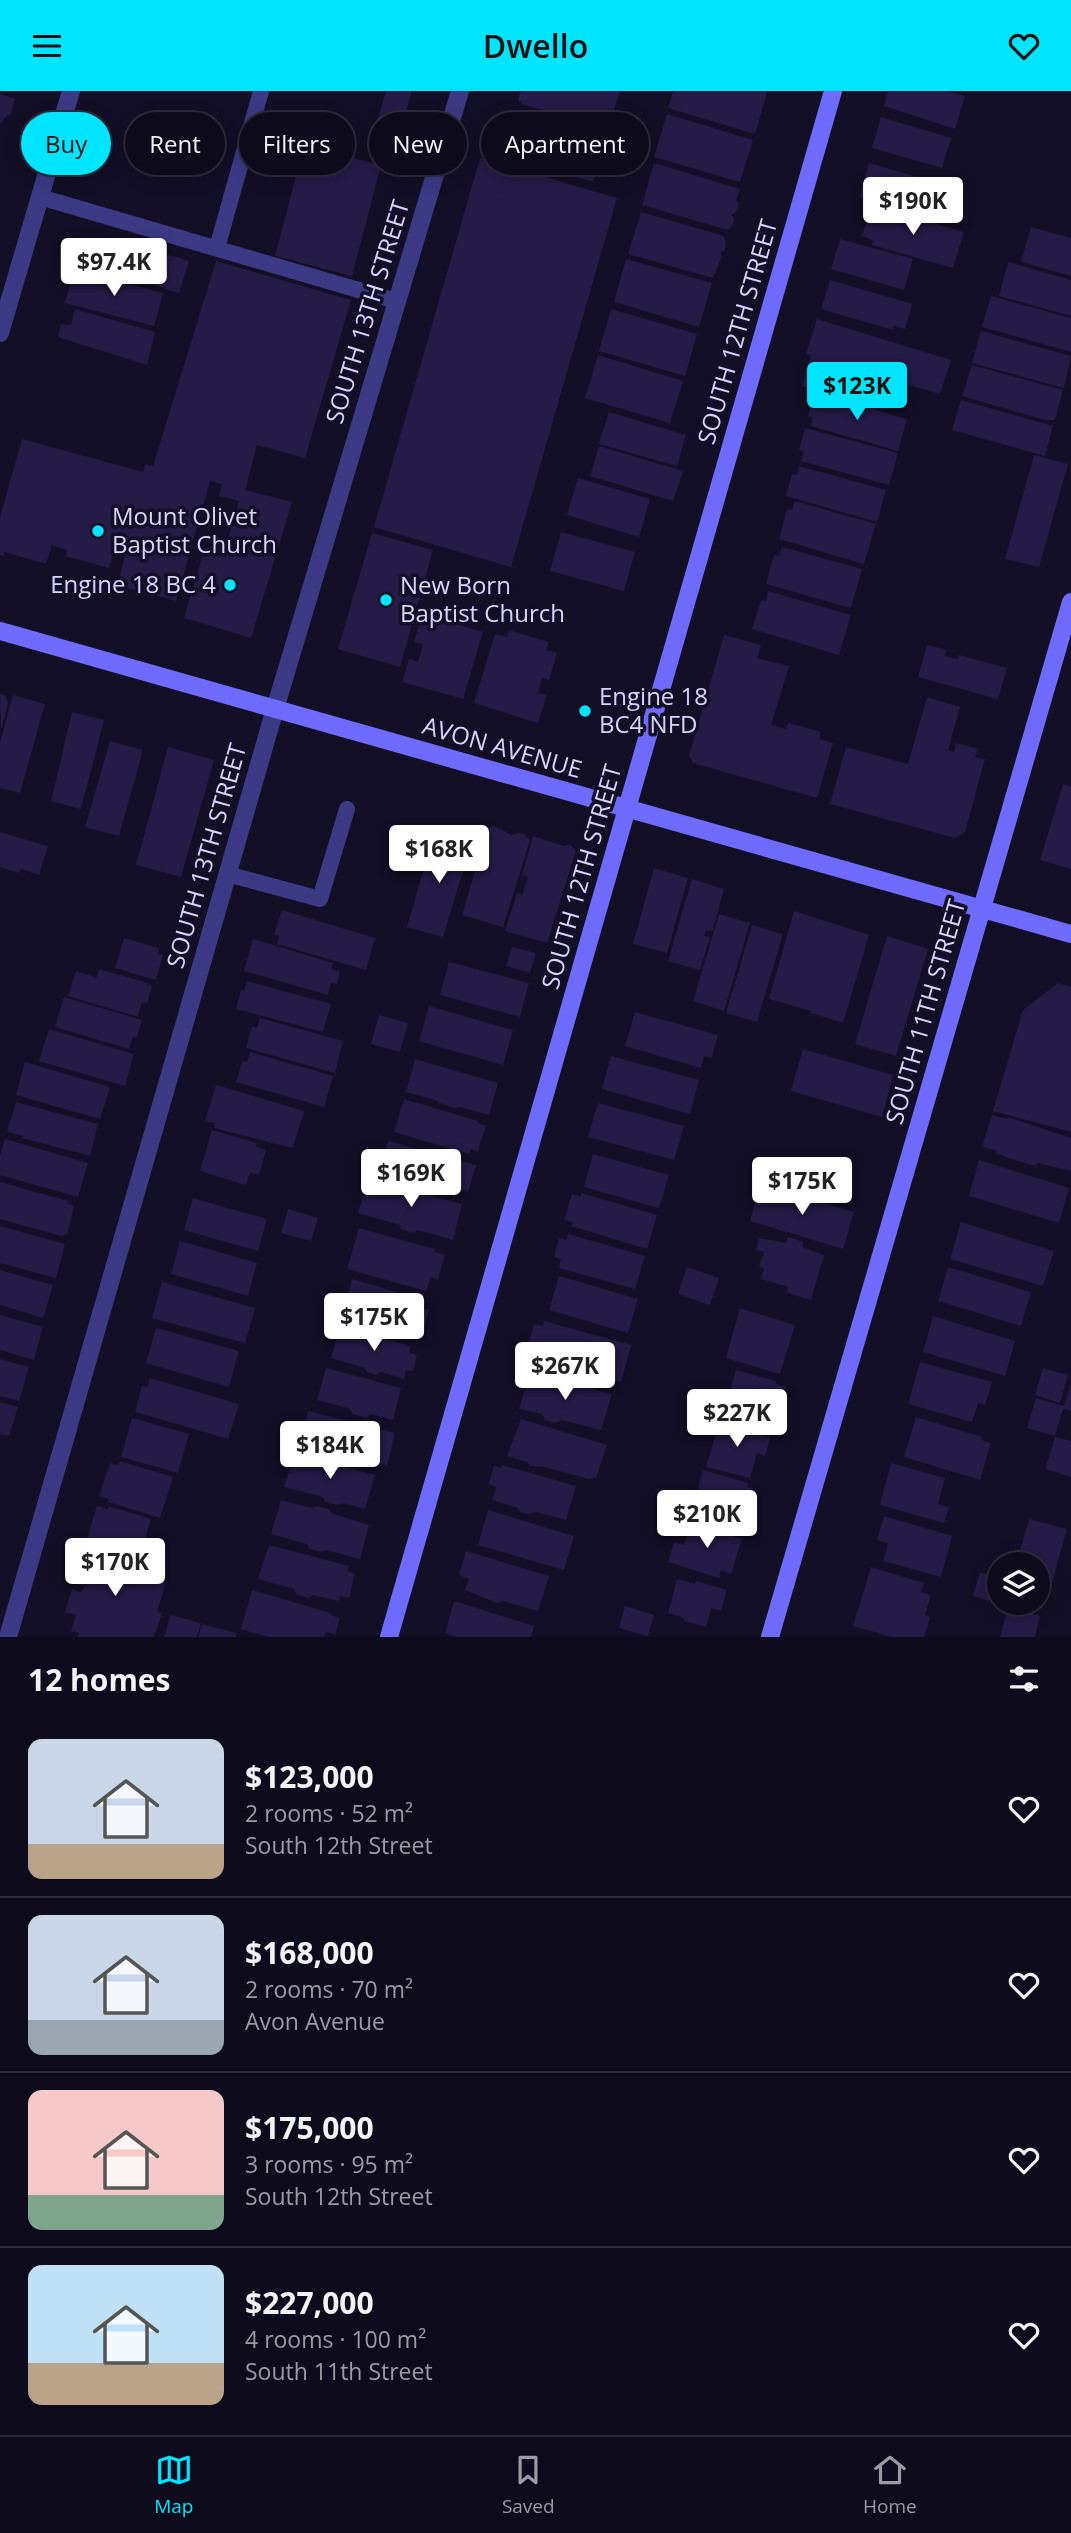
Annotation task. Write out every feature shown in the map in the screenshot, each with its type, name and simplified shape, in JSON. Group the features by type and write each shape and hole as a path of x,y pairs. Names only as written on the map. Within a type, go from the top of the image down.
{"street":[{"path":"0,333 71,91"},
{"name":"SOUTH 13TH STREET","path":"8,1637 275,709 460,91"},
{"name":"SOUTH 12TH STREET","path":"389,1637 833,91"},
{"name":"SOUTH 11TH STREET","path":"770,1637 1071,602"},
{"name":"AVON AVENUE","path":"0,631 1071,934"}],"lane":[{"path":"217,248 261,91"},
{"path":"40,197 397,301"},
{"path":"227,874 320,899 347,809"}],"building":[{"path":"386,91 412,91 406,112 380,112"},
{"path":"521,91 620,91 613,112 549,112 521,104 518,100"},
{"path":"673,91 767,92 755,134 668,108"},
{"path":"888,91 948,91 965,96 955,129 884,106"},
{"path":"0,94 15,99 10,116 7,115 0,124"},
{"path":"667,114 753,140 740,182 654,157"},
{"path":"881,117 951,138 942,168 872,148"},
{"path":"355,158 369,162 369,175 378,175 352,276 275,256 296,175 355,175"},
{"path":"480,158 481,175 538,175 617,198 511,567 374,527"},
{"path":"654,163 740,189 736,201 739,203 737,211 731,215 734,218 733,225 728,230 642,205"},
{"path":"869,163 959,189 949,224 859,198"},
{"path":"570,175 595,175 593,182"},
{"path":"871,205 964,232 953,268 872,245 873,240 862,236"},
{"path":"641,212 724,236 725,250 720,253 722,256 713,278 628,254"},
{"path":"1031,227 1071,238 1071,276 1021,262"},
{"path":"114,239 189,261 179,293 96,269 100,254 110,254"},
{"path":"840,239 913,259 904,290 831,269"},
{"path":"626,259 712,283 699,327 614,302"},
{"path":"216,261 351,300 305,458 257,445 245,490 292,502 251,638 184,618 205,547 224,553 239,501 219,496 222,484 210,481 176,601 117,585 127,549 115,546 109,568 65,556 67,550 52,545 46,564 4,552 4,556 0,555 0,517 22,439 143,472 145,464 153,466"},
{"path":"1008,262 1071,280 1071,316 999,296"},
{"path":"74,270 163,293 154,326 65,303"},
{"path":"830,280 912,304 905,329 894,326 893,330 821,309"},
{"path":"991,296 1071,318 1071,352 982,327"},
{"path":"75,309 155,332 147,365 58,337 61,324 71,325"},
{"path":"611,309 697,334 685,376 599,351"},
{"path":"817,319 951,360 940,394 893,380 885,410 802,386 811,355 806,354"},
{"path":"981,331 1071,356 1064,388 972,363"},
{"path":"598,355 683,381 670,423 585,398"},
{"path":"972,365 1063,390 1056,417 1054,420 1045,420 962,396"},
{"path":"815,393 907,419 898,451 811,426 813,418 808,416"},
{"path":"961,400 1053,426 1045,456 952,430"},
{"path":"609,412 686,435 677,466 599,444"},
{"path":"805,428 898,453 889,485 801,461 804,451 799,450"},
{"path":"599,446 683,471 673,501 590,476"},
{"path":"1034,455 1068,464 1039,567 1005,559"},
{"path":"799,466 886,490 877,522 786,496 792,474 797,475"},
{"path":"578,478 650,499 639,537 567,515"},
{"path":"795,501 876,524 864,564 779,539 787,509 792,510"},
{"path":"561,532 635,552 624,591 550,571"},
{"name":"New Born Baptist Church","path":"372,533 433,550 400,667 338,649"},
{"path":"782,547 862,569 851,608 766,584 774,555 779,556"},
{"path":"768,591 851,615 839,655 752,629 761,600 766,601"},
{"path":"422,614 483,632 463,699 402,682 409,659 418,662 423,644 414,642"},
{"path":"509,630 549,642 546,650 557,653 549,680 542,678 538,693 547,695 538,723 474,703 495,634 507,637"},
{"path":"724,635 761,645 757,658 789,666 771,725 786,729 788,723 821,732 819,739 833,743 817,798 693,763 689,756"},
{"path":"927,645 947,650 945,656 958,659 959,655 1007,668 998,699 918,677"},
{"path":"0,694 5,695 8,704 1,730"},
{"path":"13,695 45,704 20,793 0,788 0,743"},
{"path":"927,697 960,707 948,750 954,752 956,743 978,749 975,757 985,759 965,832 955,838 830,804 846,747 908,764"},
{"path":"72,712 104,720 81,809 51,801"},
{"path":"110,741 143,750 119,836 85,827"},
{"path":"168,747 214,760 181,877 136,865"},
{"path":"1063,784 1071,787 1071,869 1040,860"},
{"path":"494,826 512,835 524,834 530,840 503,927 462,915 488,828"},
{"path":"435,831 464,840 461,848 469,851 443,937 407,927"},
{"path":"0,832 48,846 39,875 21,869 19,873 0,867"},
{"path":"533,836 564,846 570,844 576,851 547,943 505,931 517,893 522,895 528,877 522,875"},
{"path":"654,868 688,878 667,953 633,944"},
{"path":"692,879 724,889 712,932 706,930 704,936 710,937 700,970 668,961"},
{"path":"282,910 375,938 366,970 277,944 279,936 274,934"},
{"path":"794,911 869,935 843,1023 769,999"},
{"path":"719,914 750,923 724,1011 693,1001"},
{"path":"752,925 783,934 757,1022 726,1013"},
{"path":"887,936 928,949 896,1056 855,1044"},
{"path":"124,938 159,948 158,954 163,955 156,980 115,968"},
{"path":"253,939 333,963 331,969 340,971 337,984 331,983 328,995 244,971"},
{"path":"512,947 536,953 530,973 506,966"},
{"path":"449,962 529,983 520,1017 440,995"},
{"path":"99,969 152,986 147,1003 142,1002 138,1017 68,996 76,971 97,978"},
{"path":"247,981 331,1004 323,1032 236,1009 241,990 244,991"},
{"path":"1058,983 1071,987 1071,1132 993,1111 1023,1010"},
{"path":"64,997 142,1020 137,1037 133,1036 129,1049 55,1027"},
{"path":"429,1006 513,1030 503,1065 419,1041"},
{"path":"635,1012 718,1035 712,1058 704,1056 701,1068 625,1046"},
{"path":"379,1015 408,1023 400,1052 371,1044"},
{"path":"260,1018 343,1041 335,1073 246,1048 252,1027 257,1028"},
{"path":"49,1029 134,1054 125,1086 39,1061"},
{"path":"803,1049 893,1075 882,1117 791,1091"},
{"path":"250,1052 333,1076 324,1107 236,1082 242,1061 247,1062"},
{"path":"611,1056 699,1080 690,1114 602,1089"},
{"path":"415,1059 498,1083 489,1115 455,1108 406,1092"},
{"path":"25,1062 110,1087 100,1119 16,1095"},
{"path":"216,1085 304,1111 293,1148 214,1128 215,1123 205,1121"},
{"path":"404,1099 486,1125 478,1151 471,1149 469,1154 394,1132"},
{"path":"16,1102 98,1124 90,1156 7,1132"},
{"path":"598,1103 684,1126 674,1160 588,1137"},
{"path":"992,1115 1007,1119 1008,1117 1071,1138 1071,1171 1038,1163 1036,1166 982,1147"},
{"path":"212,1130 257,1143 256,1147 266,1150 259,1175 250,1172 246,1185 200,1171"},
{"path":"5,1139 88,1163 78,1197 0,1175 0,1155"},
{"path":"388,1141 476,1165 468,1192 458,1189 457,1193 437,1188 431,1190 420,1184 380,1173"},
{"path":"593,1154 669,1175 659,1208 584,1187"},
{"path":"979,1160 1069,1188 1059,1223 969,1196"},
{"path":"369,1179 462,1204 453,1240 418,1230 412,1233 401,1229 400,1225 358,1213"},
{"path":"0,1182 68,1201 67,1203 74,1206 67,1234 61,1236 0,1219"},
{"path":"760,1185 854,1212 843,1249 750,1221"},
{"path":"581,1193 657,1215 647,1249 571,1226 573,1223 564,1220 572,1194 581,1196"},
{"path":"193,1198 267,1219 258,1251 184,1230"},
{"path":"288,1209 318,1218 311,1241 281,1233"},
{"path":"961,1222 1054,1251 1043,1286 950,1259"},
{"path":"0,1226 65,1244 56,1278 0,1263"},
{"path":"359,1228 435,1249 434,1252 445,1255 438,1279 431,1277 426,1291 347,1269"},
{"path":"568,1234 645,1256 635,1289 559,1268 561,1259 554,1257 559,1238 567,1240"},
{"path":"788,1237 804,1242 802,1247 824,1255 811,1300 787,1293 788,1287 761,1279 764,1268 759,1267 764,1252 756,1250 759,1238 786,1243"},
{"path":"180,1241 257,1263 248,1296 171,1274"},
{"path":"687,1267 719,1278 710,1305 678,1294"},
{"path":"948,1267 1031,1292 1021,1326 938,1301"},
{"path":"0,1270 53,1285 43,1318 0,1305"},
{"path":"559,1276 638,1299 628,1333 549,1310"},
{"path":"352,1279 424,1300 422,1308 429,1310 424,1329 416,1327 415,1334 391,1328 387,1330 342,1314"},
{"path":"162,1282 255,1308 245,1343 152,1318"},
{"path":"740,1308 795,1325 780,1374 726,1358"},
{"path":"0,1315 43,1327 34,1360 0,1350"},
{"path":"933,1316 1015,1341 1005,1376 923,1352"},
{"path":"544,1321 631,1345 621,1382 578,1370 571,1372 559,1368 558,1364 532,1356 534,1350 527,1348 534,1324 543,1326"},
{"path":"340,1327 411,1346 409,1353 417,1355 413,1371 406,1370 404,1379 381,1372 376,1375 364,1368 331,1358"},
{"path":"156,1328 239,1351 229,1387 146,1363"},
{"path":"0,1359 29,1367 19,1401 0,1396"},
{"path":"920,1362 992,1382 985,1405 978,1403 972,1422 908,1404"},
{"path":"326,1368 401,1388 393,1420 371,1414 366,1418 353,1414 349,1408 317,1400"},
{"path":"1043,1368 1068,1375 1060,1403 1035,1395"},
{"path":"736,1370 776,1381 775,1383 786,1387 775,1426 724,1411"},
{"path":"530,1373 612,1394 601,1430 562,1420 556,1423 545,1420 542,1414 519,1409"},
{"path":"150,1378 239,1404 228,1439 135,1412 142,1386 147,1387"},
{"path":"1071,1384 1071,1411 1063,1409 1055,1436 1027,1428 1036,1398 1064,1406"},
{"path":"0,1402 18,1407 9,1436 0,1434"},
{"path":"308,1411 395,1433 387,1466 341,1458 339,1453 299,1443"},
{"path":"916,1417 982,1437 981,1440 991,1443 980,1480 904,1457"},
{"path":"132,1418 189,1434 178,1473 121,1457"},
{"path":"521,1419 607,1445 596,1478 589,1479 530,1466 527,1462 507,1456"},
{"path":"720,1420 763,1431 762,1436 770,1438 765,1457 757,1453 750,1478 706,1467"},
{"path":"1055,1437 1071,1441 1071,1477 1045,1469"},
{"path":"295,1453 375,1475 365,1509 344,1503 337,1505 325,1502 323,1497 284,1487"},
{"path":"120,1461 173,1477 160,1518 108,1502 109,1499 99,1496 110,1463 118,1465"},
{"path":"891,1463 945,1478 938,1504 949,1507 944,1523 880,1505"},
{"path":"502,1465 576,1486 566,1520 536,1512 520,1512 518,1508 492,1500 496,1487 489,1484 494,1466 501,1468"},
{"path":"703,1470 748,1483 747,1487 755,1490 745,1525 736,1523 735,1526 691,1514"},
{"path":"281,1500 312,1508 317,1506 329,1509 331,1513 369,1525 360,1559 326,1550 322,1552 309,1549 307,1544 271,1534"},
{"path":"97,1506 108,1509 109,1506 151,1519 139,1559 94,1545 94,1541 87,1539"},
{"path":"488,1510 574,1536 564,1570 478,1545"},
{"path":"884,1516 952,1536 941,1577 883,1561 888,1543 877,1540"},
{"path":"1029,1519 1067,1529 1050,1590 1050,1552 1020,1552"},
{"path":"691,1520 732,1533 731,1536 742,1539 731,1574 721,1570 719,1578 668,1562 674,1542 684,1545"},
{"path":"269,1545 349,1566 347,1571 355,1574 349,1598 340,1596 339,1601 313,1595 309,1598 297,1595 294,1589 258,1579"},
{"path":"95,1549 152,1566 149,1577 166,1582 157,1612 162,1613 154,1637 78,1637 79,1633 71,1631 76,1615 65,1612 72,1589 81,1592 84,1586 75,1583 85,1550 94,1553"},
{"path":"466,1551 549,1576 538,1611 503,1601 497,1603 465,1590 469,1579 459,1575"},
{"path":"871,1567 924,1583 921,1592 931,1595 925,1615 930,1617 924,1637 892,1637 853,1626"},
{"path":"980,1572 987,1574 987,1600 973,1596"},
{"path":"677,1579 695,1584 696,1581 727,1590 721,1611 711,1608 706,1627 668,1613"},
{"path":"252,1590 331,1613 330,1615 340,1618 335,1635 326,1632 324,1637 268,1637 241,1629"},
{"path":"454,1601 534,1626 531,1637 457,1637 445,1633"},
{"path":"625,1606 654,1615 648,1636 619,1628"},
{"path":"171,1615 201,1623 197,1637 164,1637"},
{"path":"1006,1615 1040,1616 1035,1637 1000,1637"},
{"path":"202,1624 237,1633 236,1637 198,1637"}],"place":[{"name":"Mount Olivet Baptist Church","path":"98,531"},
{"name":"Engine 18 BC 4","path":"230,585"},
{"name":"New Born Baptist Church","path":"386,600"},
{"name":"Engine 18 BC4 NFD","path":"585,711"}]}
